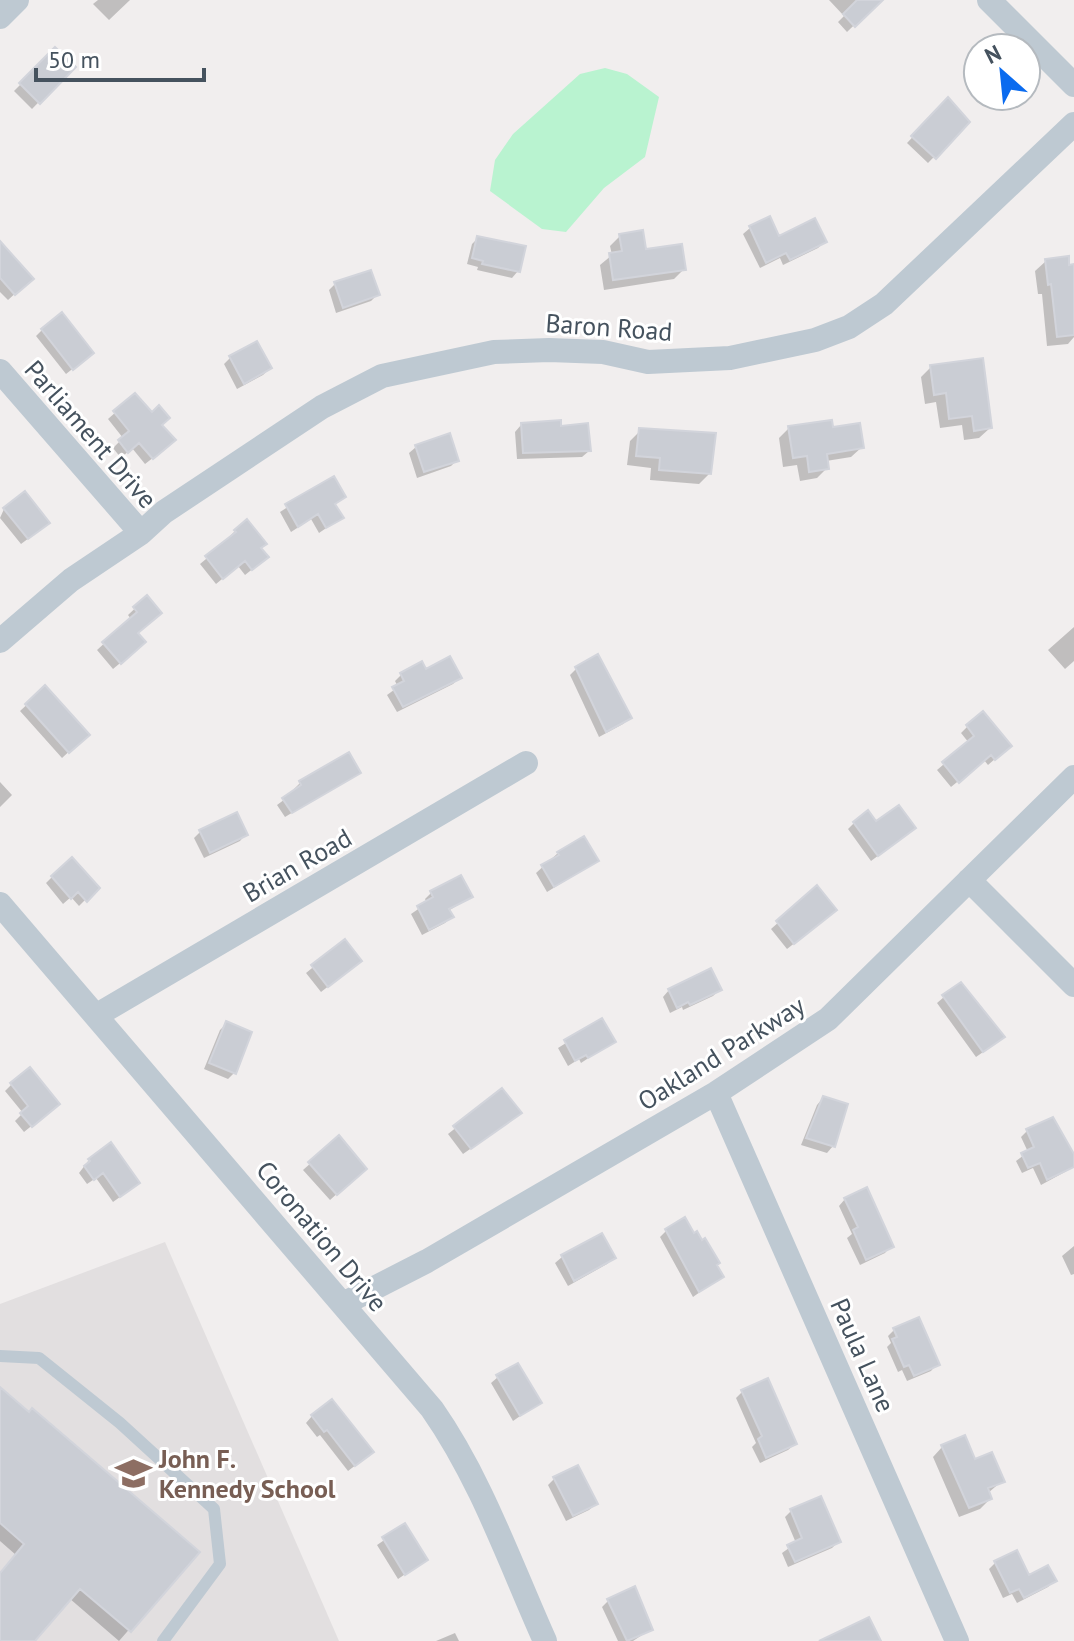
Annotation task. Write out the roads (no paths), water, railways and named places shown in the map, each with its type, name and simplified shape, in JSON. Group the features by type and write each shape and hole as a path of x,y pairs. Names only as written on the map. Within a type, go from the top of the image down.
{"street":[{"path":"0,17 17,0"},
{"path":"989,0 1074,85"},
{"name":"Baron Road","path":"0,641 71,580 141,533 164,512 330,402 382,376 494,352 603,352 648,362 730,358 815,340 849,327 884,304 1074,124"},
{"name":"Parliament Drive","path":"0,371 141,533"},
{"name":"Brian Road","path":"97,1015 526,763"},
{"name":"Oakland Parkway","path":"343,1304 427,1261 716,1093 828,1019 1074,777"},
{"path":"969,880 1074,985"},
{"name":"Coronation Drive","path":"0,904 432,1409 453,1440 479,1490 545,1641"},
{"name":"Paula Lane","path":"716,1093 957,1641"}],"lane":[{"path":"0,1356 39,1358 120,1423 214,1509 220,1564 163,1641"}],"place":[{"name":"John F. Kennedy School","path":"133,1473"}]}
